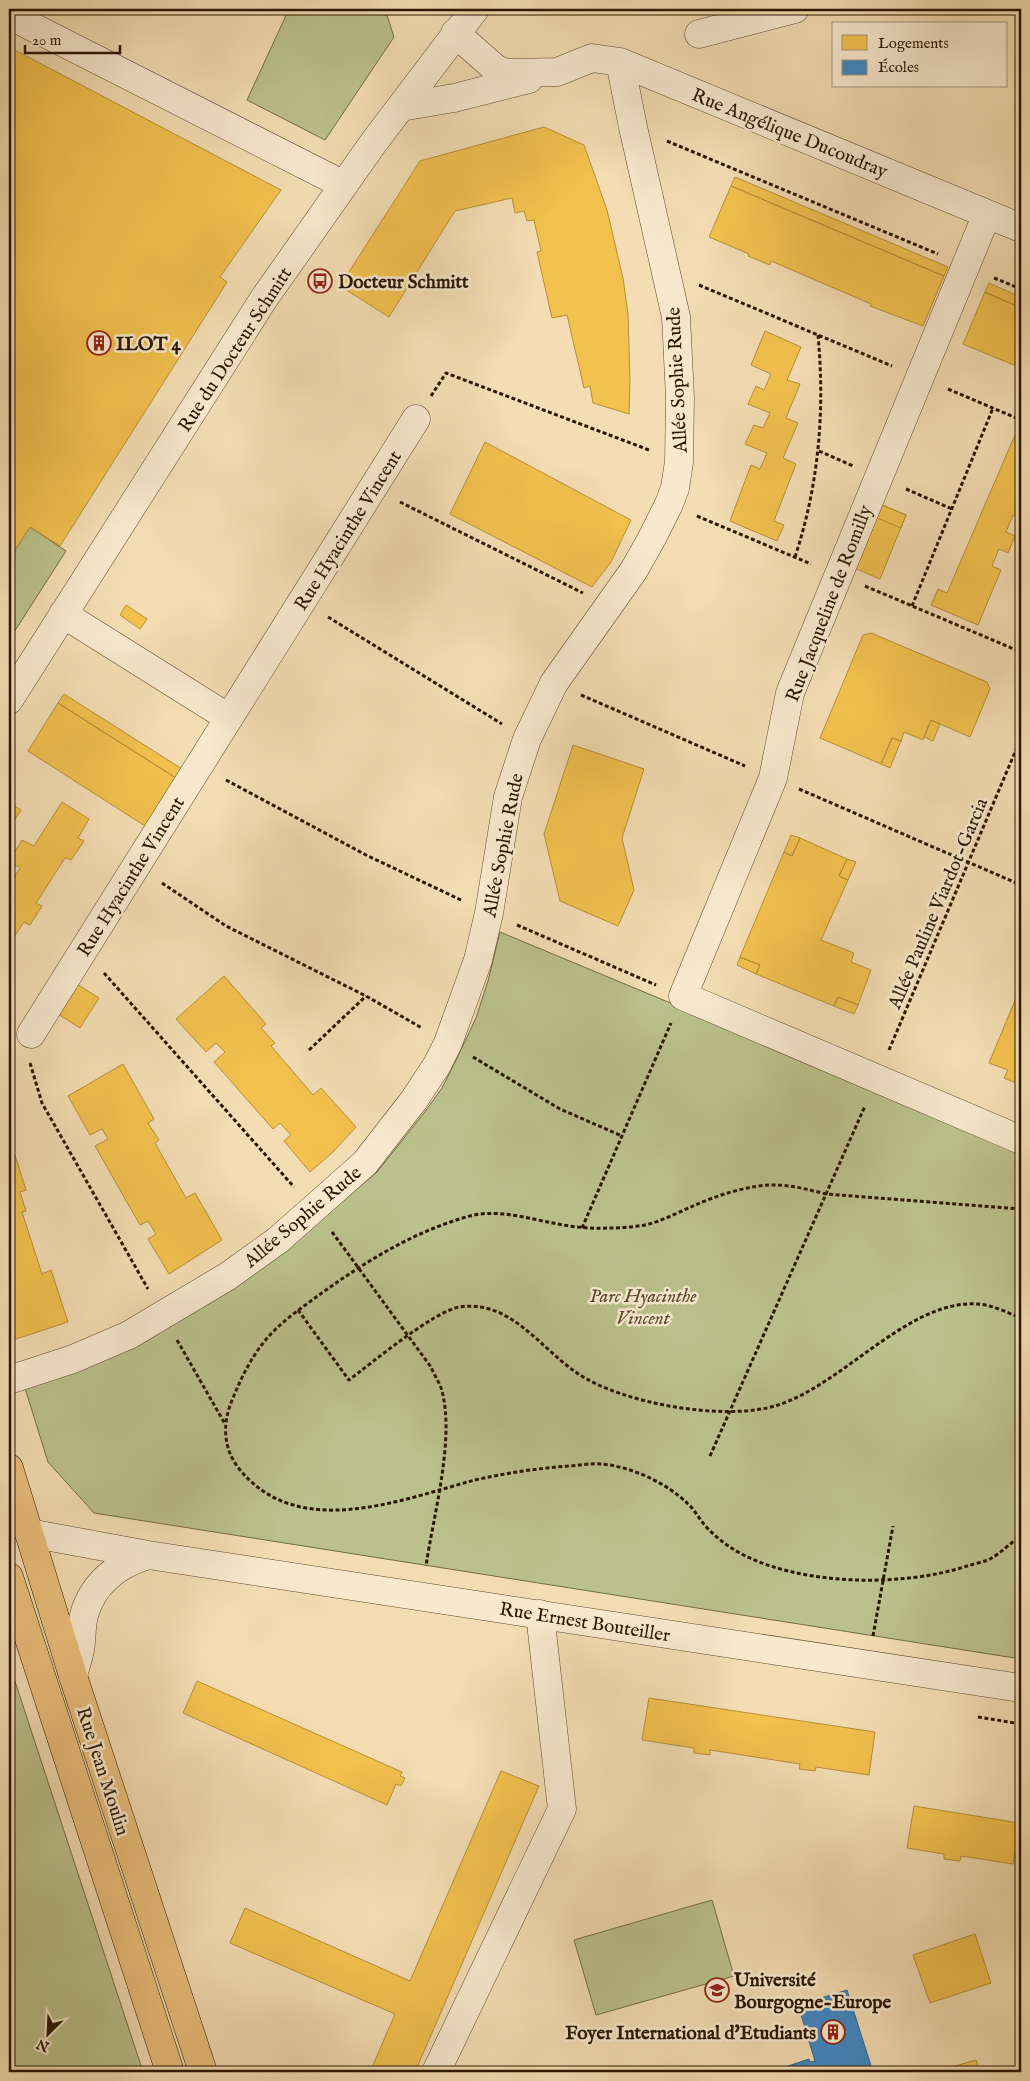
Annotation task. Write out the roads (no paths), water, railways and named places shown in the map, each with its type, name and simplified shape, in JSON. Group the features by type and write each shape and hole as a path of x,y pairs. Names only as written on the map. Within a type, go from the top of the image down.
{"main road":[{"name":"Rue Jean Moulin","path":"9,1468 73,1676 203,2072"},
{"name":"Rue Jean Moulin","path":"9,1578 14,1608 170,2072"}],"street":[{"name":"Rue du Docteur Schmitt","path":"9,700 263,300 401,107 475,9"},
{"path":"699,34 795,9"},
{"path":"9,14 344,186"},
{"name":"Rue Angélique Ducoudray","path":"455,33 496,69 503,72 518,74 557,72"},
{"name":"Rue Angélique Ducoudray","path":"401,107 454,98 557,72 592,58 620,62 1021,228"},
{"name":"Allée Sophie Rude","path":"9,1380 73,1359 129,1335 228,1276 278,1240 365,1163 414,1100 437,1066 448,1043 478,960 489,913 508,796 527,740 554,683 634,570 669,504 680,462 680,398 676,317 620,62"},
{"name":"Rue Jacqueline de Romilly","path":"987,214 790,693 773,778 683,996 1021,1140"},
{"name":"Rue Hyacinthe Vincent","path":"31,1034 416,418"},
{"path":"63,614 229,718"},
{"name":"Rue Ernest Bouteiller","path":"29,1533 148,1554 1021,1688"},
{"path":"73,1676 80,1650 84,1615 91,1598 115,1569 131,1560 148,1554"},
{"path":"436,2072 562,1809 540,1614"}],"place":[{"name":"Docteur Schmitt","path":"320,281"},
{"name":"ILOT 4","path":"99,343"},
{"name":"Université Bourgogne-Europe","path":"717,1990"},
{"name":"Foyer International d'Etudiants","path":"833,2032"}],"park label":[{"name":"Parc Hyacinthe Vincent","path":"643,1306"}]}
